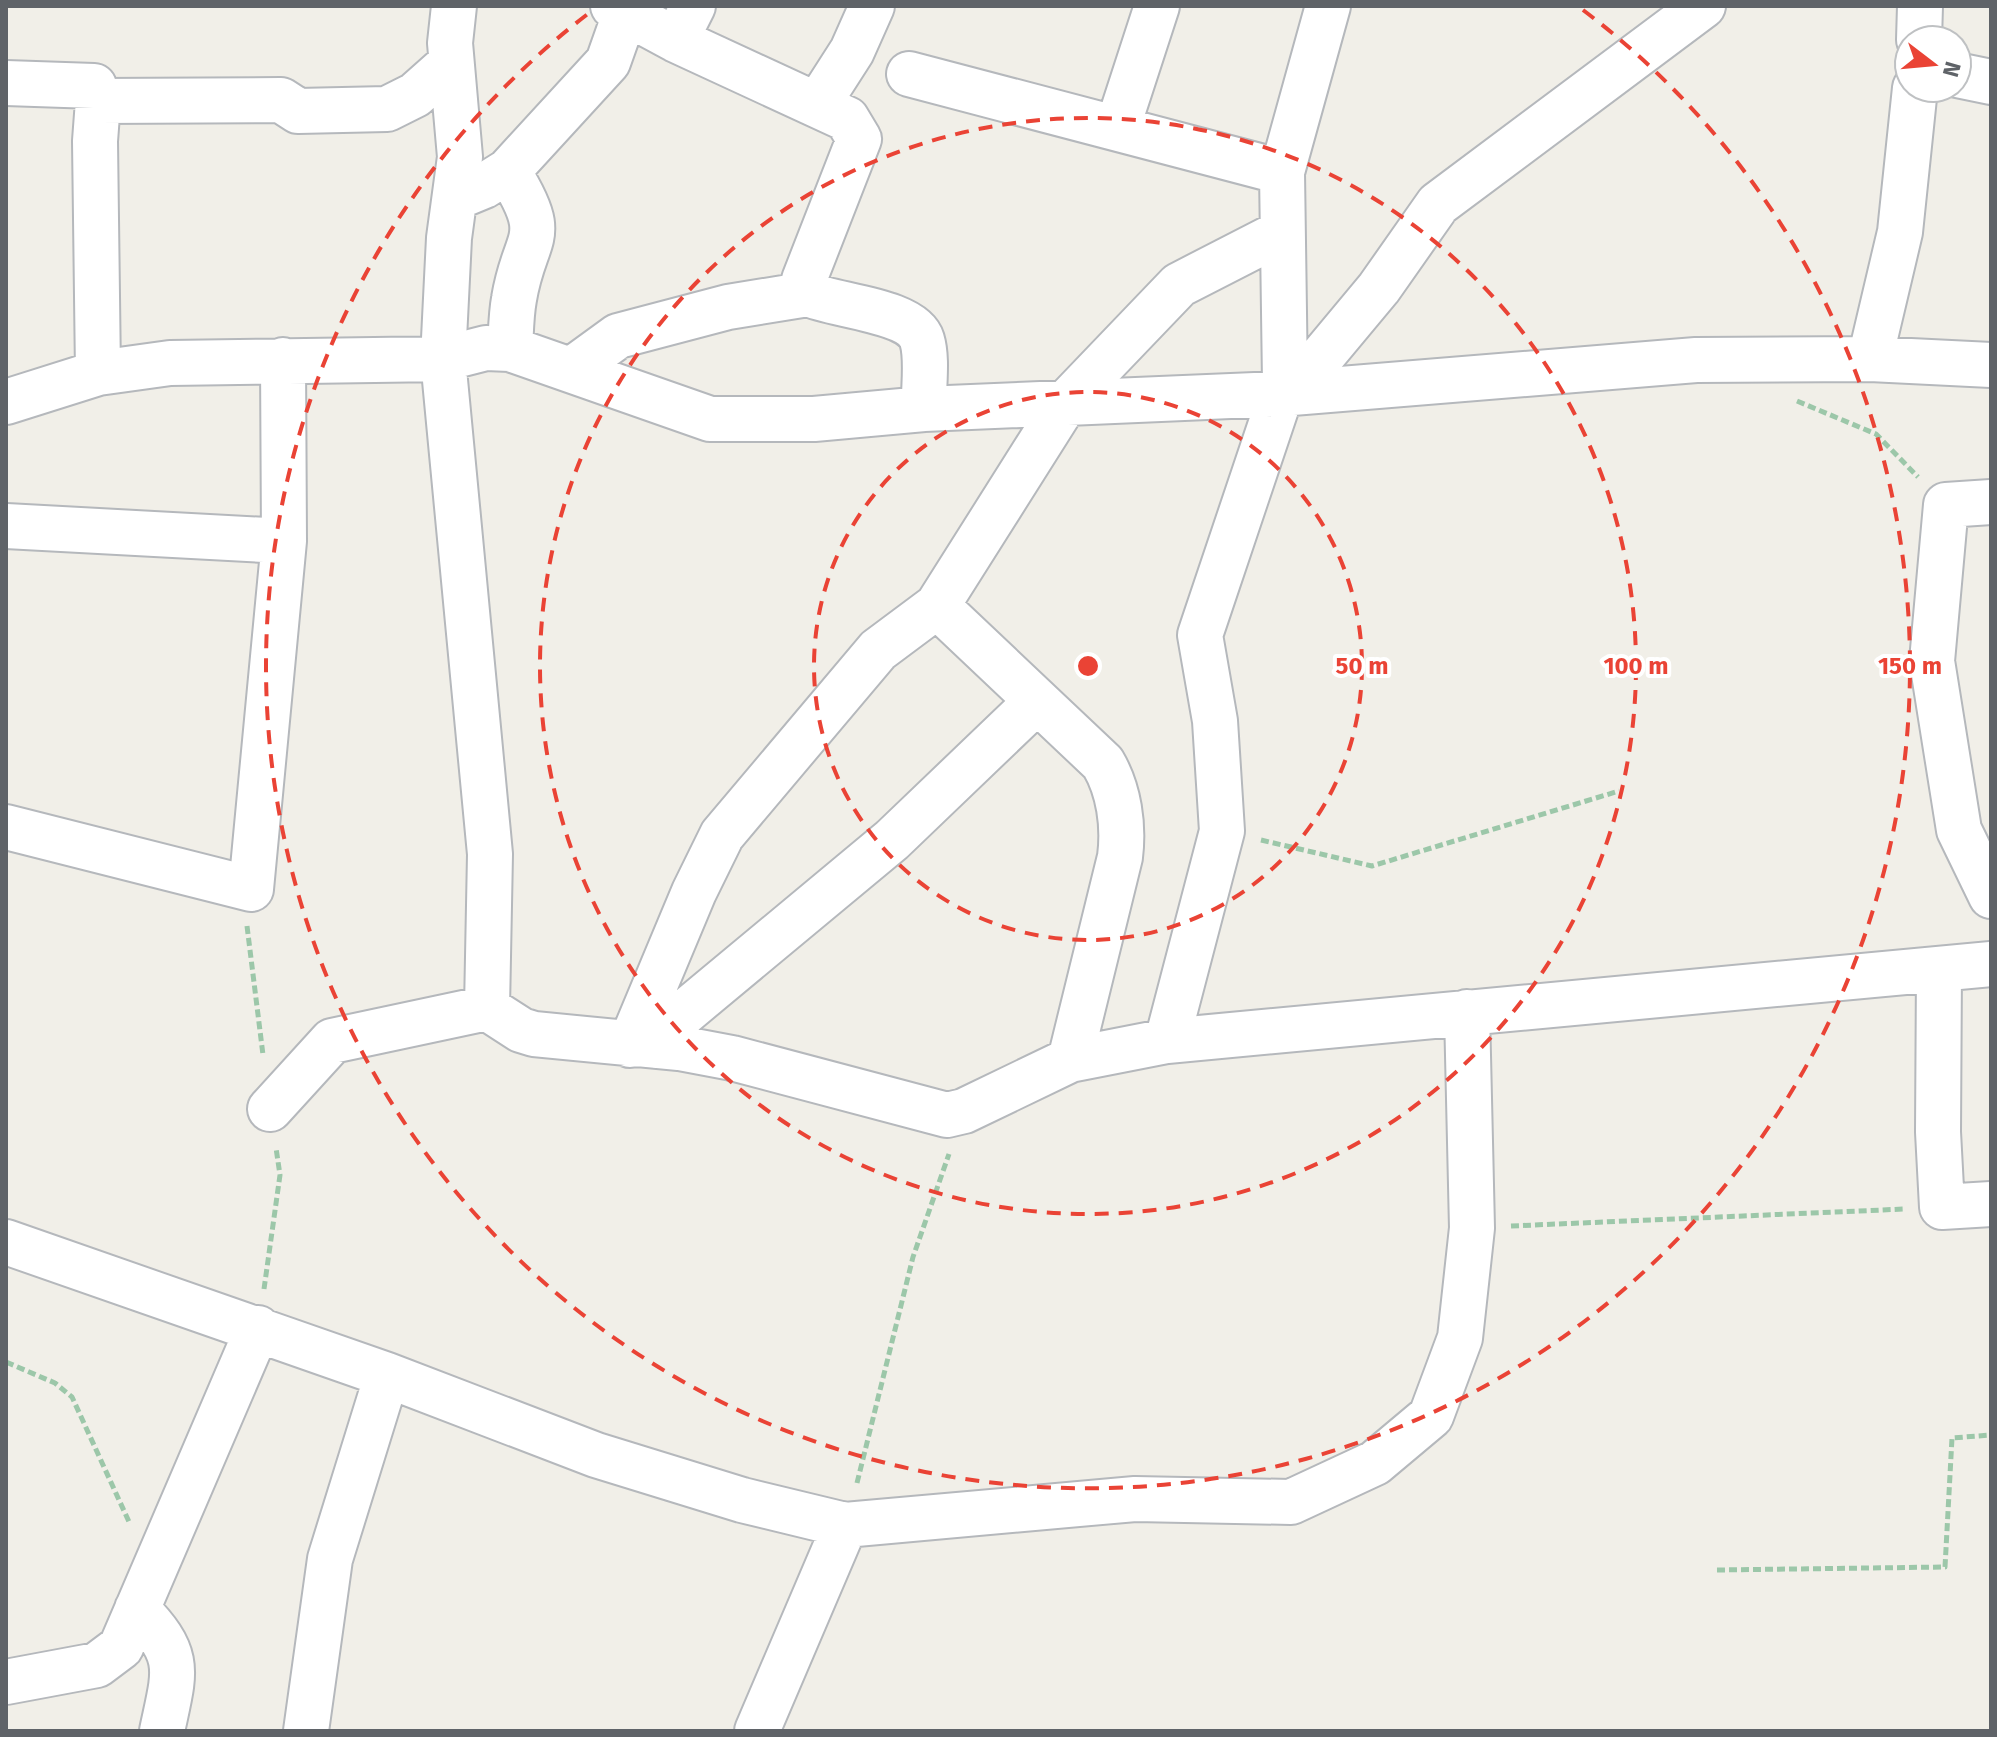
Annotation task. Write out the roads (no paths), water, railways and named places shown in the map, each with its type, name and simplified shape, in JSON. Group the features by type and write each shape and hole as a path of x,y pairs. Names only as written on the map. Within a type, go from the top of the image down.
{"street":[{"path":"454,6 451,63 460,157 449,238 443,359 490,854 487,1008"},
{"path":"818,104 852,51 872,6"},
{"path":"1118,126 1157,6"},
{"path":"1289,393 1285,382 1282,172 1328,6"},
{"path":"1167,1041 1222,831 1215,721 1200,635 1289,393 1379,288 1438,204 1703,6"},
{"path":"455,198 484,186 508,171 608,62 619,9 685,23 847,119 859,139 804,280 808,294"},
{"path":"98,101 281,100 298,111 387,109 415,95 451,63"},
{"path":"909,74 1118,126 1282,172"},
{"path":"6,83 94,86 98,101 95,141 98,373"},
{"path":"1870,359 1900,232 1913,104"},
{"path":"508,171 526,200 534,227 532,244 514,298 510,349"},
{"path":"643,1046 703,870 722,835 878,650 937,606 1064,405 1179,285 1282,232"},
{"path":"574,368 618,336 728,307 808,294 891,316 914,327 922,339 924,409"},
{"path":"6,402 98,373 170,363 443,359 486,348 510,349 574,368 640,396 710,419 814,419 924,409 1289,393 1696,360 1870,359 1991,365"},
{"path":"6,827 251,889 284,541 283,360"},
{"path":"1991,502 1946,505 1932,661 1959,830 1991,896"},
{"path":"6,526 284,541"},
{"path":"937,606 1103,763 1114,782 1122,839 1070,1060"},
{"path":"643,1046 920,815 1037,701"},
{"path":"270,1109 332,1041 487,1008 521,1030 534,1034 732,1058 947,1115 964,1111 1070,1060 1167,1041 1991,964"},
{"path":"1939,969 1938,1132 1942,1207 1991,1204"},
{"path":"6,1242 258,1328 596,1455 742,1500 845,1525 1135,1499 1291,1502 1375,1463 1431,1416 1460,1338 1472,1228 1467,1012"},
{"path":"6,1682 97,1665 121,1647 202,1467 258,1328"},
{"path":"306,1731 330,1559 387,1375"},
{"path":"757,1731 845,1525"},
{"path":"144,1592 173,1660 162,1731"}]}
